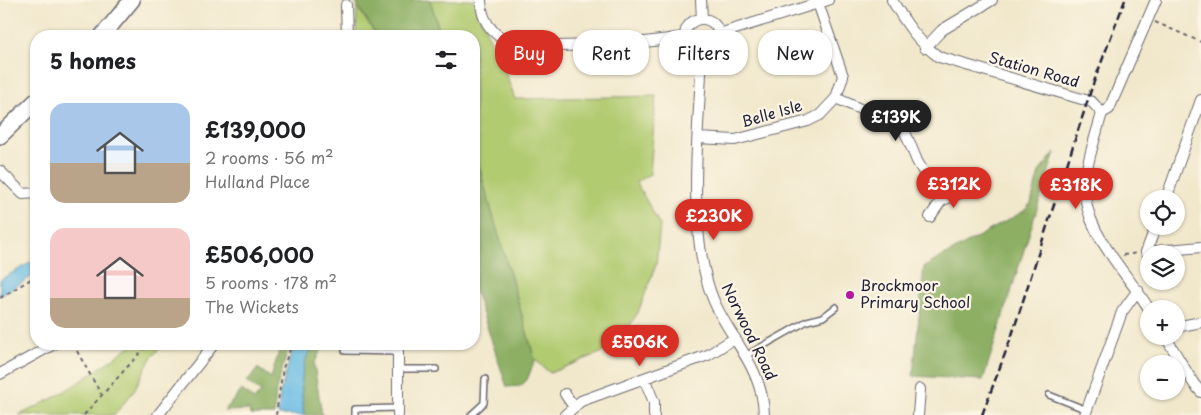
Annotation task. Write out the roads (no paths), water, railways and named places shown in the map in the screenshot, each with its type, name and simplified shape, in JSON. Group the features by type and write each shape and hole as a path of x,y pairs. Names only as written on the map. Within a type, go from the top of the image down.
{"main road":[{"path":"107,30 132,0"},
{"path":"0,136 30,108"}],"street":[{"path":"481,0 483,15 496,33 509,44 523,47 629,44 659,40"},
{"path":"701,0 702,19"},
{"name":"Station Road","path":"892,0 904,21 925,48 943,59 1092,102 1102,113"},
{"path":"925,48 942,30 992,0"},
{"path":"1144,300 1113,257 1094,224 1087,202 1085,182 1102,113 1109,109 1146,18 1156,0"},
{"path":"733,30 823,2"},
{"name":"Belle Isle","path":"698,138 735,140 800,123 820,115 836,98 843,76 823,2"},
{"path":"343,11 346,30"},
{"path":"688,30 690,24 702,19 714,23 718,30"},
{"name":"Norwood Road","path":"701,75 697,217 705,271 718,311 747,355 759,380 764,399 764,415"},
{"path":"836,98 869,113 884,113 901,122 917,161 941,201"},
{"path":"1169,190 1201,100"},
{"path":"0,171 23,194 30,193"},
{"path":"930,217 941,201 969,190"},
{"path":"1153,235 1146,252 1201,247"},
{"path":"1086,412 1122,312 1138,290"},
{"path":"1185,325 1201,322"},
{"path":"565,415 581,401 615,387 708,355 735,338"},
{"path":"1171,345 1201,392"},
{"path":"0,374 43,350"},
{"path":"158,415 209,350"},
{"path":"398,350 398,412"},
{"path":"644,378 654,402 654,415"},
{"path":"918,415 920,389"},
{"path":"565,394 574,407"}],"lane":[{"path":"747,355 807,320 823,317 836,306"},
{"path":"345,351 363,350"},
{"path":"397,369 436,369"},
{"path":"471,415 484,403 485,379"},
{"path":"1049,395 1086,412"},
{"path":"355,415 355,409 398,412"}],"water":[{"path":"30,262 30,278 0,296 0,280"},
{"path":"292,350 311,350 305,361 302,378 304,415 278,415 280,394"}],"railway":[{"path":"982,415 1012,335 1092,87 1125,0"}],"place":[{"name":"Brockmoor Primary School","path":"850,295"}]}
